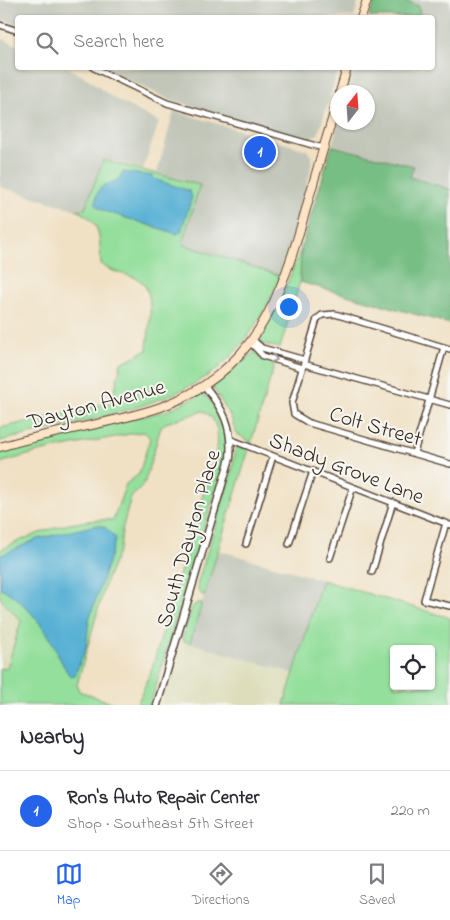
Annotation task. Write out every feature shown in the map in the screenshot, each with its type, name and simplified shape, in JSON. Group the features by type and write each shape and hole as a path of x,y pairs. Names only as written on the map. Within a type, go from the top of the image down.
{"main road":[{"path":"363,15 366,0"},
{"path":"342,85 346,70"},
{"name":"Dayton Avenue","path":"0,447 135,415 162,406 204,385 234,360 251,340 277,299 296,245 330,126"}],"street":[{"path":"0,25 15,30"},
{"path":"98,70 168,103 323,148"},
{"path":"304,364 317,319 322,315 335,314 447,348 429,399 414,453"},
{"path":"251,340 262,348 304,364 450,405"},
{"name":"Colt Street","path":"304,364 292,403 294,414 309,423 450,464"},
{"name":"South Dayton Place","path":"157,705 230,458 232,440 220,408 204,385"},
{"name":"Shady Grove Lane","path":"232,440 448,524"},
{"path":"246,544 273,456"},
{"path":"289,544 312,471"},
{"path":"330,558 353,487"},
{"path":"372,572 393,502"},
{"path":"448,524 424,600 450,606"}],"shaded area":[{"path":"0,0 359,0 355,15 15,15 15,23 0,19"},
{"path":"401,0 450,0 450,189 409,177 414,166 332,146 336,130 375,130 375,85 349,85 353,70 435,70 435,15 420,15 419,6"},
{"path":"0,38 15,44 15,70 72,70 88,79 113,98 159,122 143,169 114,161 101,162 85,208 77,210 0,187"},
{"path":"109,70 338,70 334,85 330,85 330,96 318,134 306,140 166,98"},
{"path":"174,111 307,150 312,158 310,172 281,276 182,244 200,185 157,173"},
{"path":"218,550 322,580 293,673 190,643"},
{"path":"0,598 21,621 7,668 0,669"},
{"path":"182,640 293,673 284,705 162,705"}],"green space":[{"path":"375,0 401,0 419,6 420,15 370,15"},
{"path":"332,146 414,166 410,177 450,189 450,324 300,282 301,249"},
{"path":"103,160 200,185 182,244 281,276 264,311 242,343 225,362 205,378 150,403 87,421 0,441 0,428 112,402 121,363 147,350 150,309 147,289 142,282 134,277 112,270 101,264 98,232 91,220 77,210 85,208"},
{"path":"301,249 300,282 280,348 263,344 259,336 279,304"},
{"path":"255,352 262,360 275,363 251,443 236,433 231,417 212,386"},
{"path":"202,394 212,402 220,415 225,429 227,445 222,469 150,705 137,705 152,668 217,447 218,436 216,426 208,414 203,411 166,423 161,427 145,481 141,488 131,497 122,530 120,548 106,581 77,685 79,691 118,705 0,705 0,669 7,668 21,621 0,598 0,550 27,538 70,524 84,521 113,520 126,484 139,474 150,438 144,432 135,433 38,452 0,463 0,450 166,411"},
{"path":"240,446 249,449 204,596 199,592 197,585 232,471 236,448"},
{"path":"322,580 450,618 450,705 284,705"},
{"path":"197,603 202,603 190,643 182,640 192,607"}],"water":[{"path":"123,172 153,176 157,180 190,191 192,197 181,232 177,234 104,211 95,205 100,189 119,179"},
{"path":"97,525 105,527 116,538 89,620 86,648 75,675 70,676 50,638 40,624 21,602 0,588 0,556 37,539"}],"place":[{"name":"Ron's Auto Repair Center","path":"260,152"}]}
